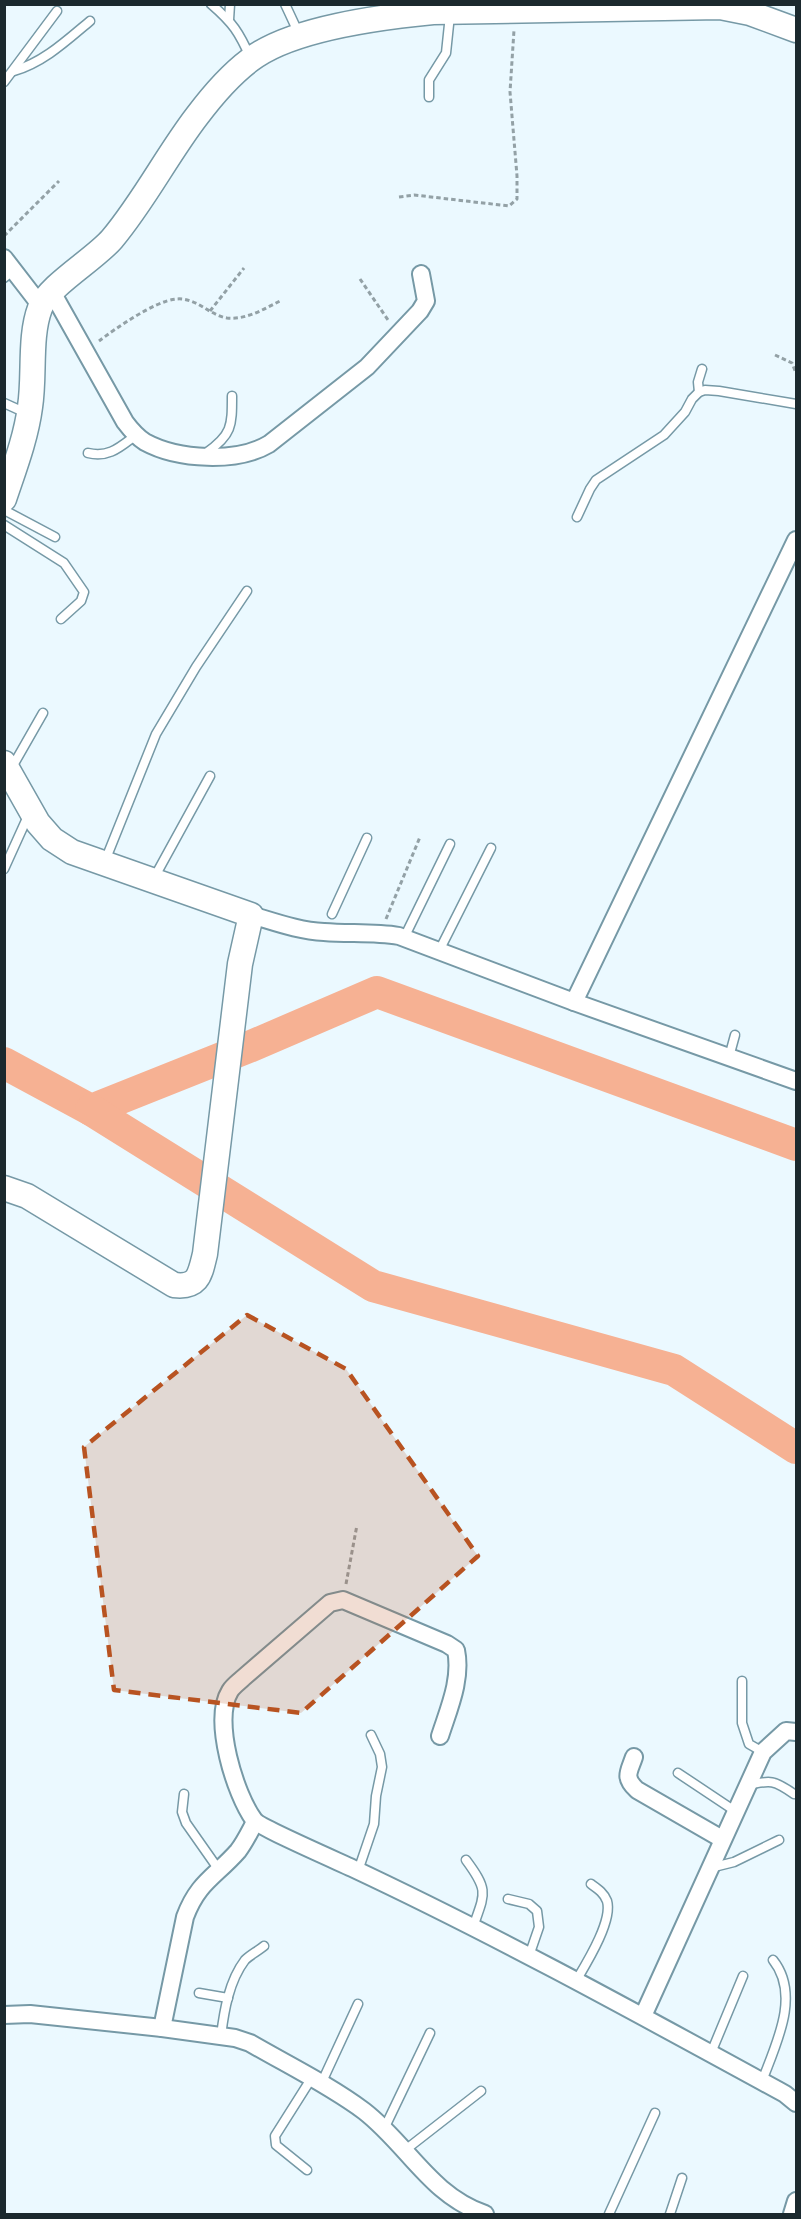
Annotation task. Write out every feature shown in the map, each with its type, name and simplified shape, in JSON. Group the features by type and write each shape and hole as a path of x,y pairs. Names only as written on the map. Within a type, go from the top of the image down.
{"main road":[{"path":"4,499 29,415 36,324 46,299 112,240 196,116 224,84 251,59 299,35 394,16 451,12 553,7 720,7 750,14 796,30"},
{"path":"4,1188 27,1196 174,1285 184,1286 194,1282 200,1274 205,1254 240,964 250,915 72,852 52,839 31,810 7,768"}],"street":[{"path":"8,269 46,299 85,351 125,422 136,435 147,443 201,457 240,456 255,452 269,444 368,367 420,311 426,301 421,274"},
{"path":"574,1002 796,540"},
{"path":"250,915 306,930 380,933 404,938 574,1002 796,1081"},
{"path":"440,1736 455,1689 459,1664 456,1650 447,1644 344,1600 330,1604 243,1678 230,1691 224,1712 223,1730 235,1781 255,1822 528,1956 711,2053 785,2094 796,2103"},
{"path":"643,2016 762,1752 786,1731 796,1732"},
{"path":"634,1757 627,1777 637,1790 722,1839"},
{"path":"162,2028 185,1917 191,1901 202,1885 239,1849 255,1822"},
{"path":"4,2015 30,2014 162,2028 221,2036 250,2043 346,2099 384,2129 437,2187 453,2199 484,2214"},
{"path":"792,2214 796,2201"}],"lane":[{"path":"211,4 237,30 251,59"},
{"path":"229,20 230,4"},
{"path":"285,4 299,35"},
{"path":"4,82 57,11"},
{"path":"429,97 429,80 446,53 451,12"},
{"path":"14,71 44,58 90,21"},
{"path":"699,392 698,382 702,369"},
{"path":"577,517 596,480 664,435 699,392 705,390 796,404"},
{"path":"201,457 226,438 230,431 232,396"},
{"path":"4,403 29,415"},
{"path":"88,453 100,456 136,435"},
{"path":"4,510 54,537"},
{"path":"4,525 64,563 84,592 81,601 61,619"},
{"path":"104,864 156,734 196,667 247,591"},
{"path":"7,768 43,713"},
{"path":"153,881 210,776"},
{"path":"4,869 31,810"},
{"path":"332,914 367,838"},
{"path":"404,938 450,844"},
{"path":"439,951 491,848"},
{"path":"729,1057 735,1035"},
{"path":"742,1681 742,1723 749,1744 762,1752"},
{"path":"358,1871 374,1824 376,1796 382,1767 380,1754 371,1735"},
{"path":"678,1773 735,1811"},
{"path":"747,1785 764,1781 776,1782 794,1794"},
{"path":"184,1794 182,1812 186,1823 219,1870"},
{"path":"709,1868 734,1862 779,1840"},
{"path":"466,1860 484,1889 473,1928"},
{"path":"576,1981 594,1948 605,1920 608,1903 602,1892 591,1884"},
{"path":"508,1899 529,1904 537,1911 539,1927 528,1956"},
{"path":"221,2036 224,2008 239,1970 247,1959 264,1946"},
{"path":"762,2081 788,2014 789,1986 782,1969 773,1960"},
{"path":"711,2053 743,1976"},
{"path":"199,1993 228,1998"},
{"path":"307,2170 276,2145 275,2136 316,2081 358,2004"},
{"path":"384,2129 430,2033"},
{"path":"404,2151 482,2091"},
{"path":"609,2214 655,2113"},
{"path":"670,2214 682,2178"}],"path":[{"path":"399,197 414,195 439,197 509,206 517,199 510,92 516,10"},
{"path":"4,236 59,181"},
{"path":"210,311 244,268"},
{"path":"360,279 398,334"},
{"path":"85,351 118,327 164,302 177,299 195,302 210,311 230,318 245,317 280,302"},
{"path":"775,356 792,363 796,373"},
{"path":"380,933 420,837"},
{"path":"344,1600 357,1525"}],"highlighted area":[{"path":"247,1315 346,1369 478,1556 301,1713 114,1690 84,1447"}],"waterway":[{"path":"4,1063 91,1110 249,1047 377,992 796,1145"},
{"path":"91,1110 373,1286 674,1370 796,1448"}]}
